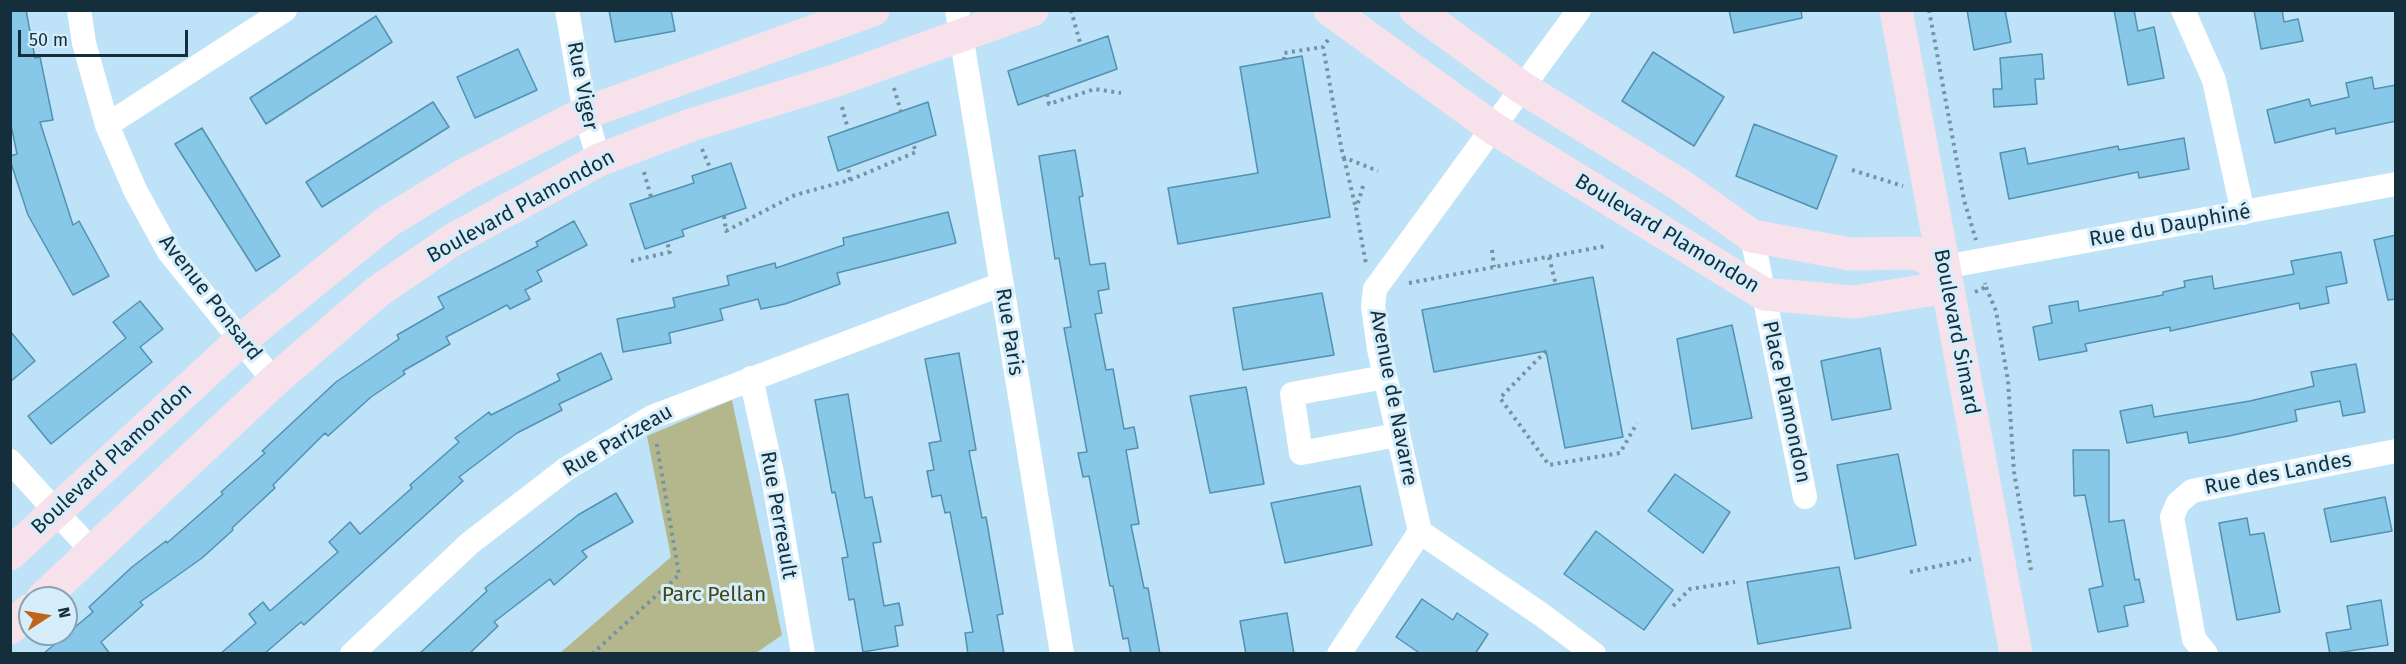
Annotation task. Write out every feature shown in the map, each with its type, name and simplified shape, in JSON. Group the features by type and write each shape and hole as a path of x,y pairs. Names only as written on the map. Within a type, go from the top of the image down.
{"street":[{"name":"Avenue Ponsard","path":"79,10 84,44 107,125 135,190 169,252 274,381"},
{"path":"107,125 285,10"},
{"name":"Rue Viger","path":"567,10 585,113 599,160"},
{"name":"Boulevard Plamondon","path":"10,554 240,341 387,222 464,175 585,113 873,10"},
{"name":"Boulevard Plamondon","path":"56,586 274,381 377,292 454,239 599,160 691,125 834,81 959,22 1032,10"},
{"name":"Boulevard Plamondon","path":"1336,15 1493,128 1764,294 1854,302 1929,290 1944,267 1916,253 1850,254 1752,236 1680,185 1521,87 1416,10"},
{"name":"Avenue de Navarre","path":"1420,532 1385,377 1373,306 1375,290 1579,10"},
{"name":"Boulevard Simard","path":"1896,10 2016,654"},
{"path":"2183,10 2214,80 2243,213"},
{"name":"Rue Paris","path":"959,22 1062,654"},
{"name":"Rue du Dauphiné","path":"1944,267 2396,184"},
{"name":"Place Plamondon","path":"1752,236 1805,497"},
{"name":"Rue Parizeau","path":"352,654 470,543 566,469 652,417 1002,284"},
{"path":"1385,377 1292,394 1301,453 1397,435"},
{"name":"Rue Perreault","path":"751,378 774,482 803,654"},
{"name":"Rue des Landes","path":"2206,654 2194,639 2172,517 2178,503 2192,491 2396,451"},
{"path":"10,461 92,551"},
{"path":"1339,654 1420,532 1542,615 1594,654"}],"path":[{"path":"1071,10 1081,46"},
{"path":"1929,10 1964,200 1976,240"},
{"path":"1336,15 1323,47 1367,271 1375,290 1606,246"},
{"path":"1284,60 1284,53 1323,47"},
{"path":"1047,94 1049,104 1095,88 1120,93"},
{"path":"724,216 726,231 795,195 850,180 916,152 913,143"},
{"path":"1344,157 1378,171"},
{"path":"848,167 850,180"},
{"path":"1852,171 1930,195"},
{"path":"1356,210 1363,186"},
{"path":"631,261 670,252 667,242"},
{"path":"1492,250 1494,267"},
{"path":"1549,257 1556,285"},
{"path":"1986,287 1996,311 2008,381 2014,472 2032,578"},
{"path":"1546,351 1500,398 1549,465 1620,453 1637,423"},
{"path":"592,654 679,575 652,417"},
{"path":"1910,572 1997,554"},
{"path":"1673,606 1690,589 1735,582"}],"green space":[{"name":"Parc Pellan","path":"732,400 782,635 756,653 560,653 671,557 647,436"}],"building":[{"path":"10,10 26,10 35,58 40,57 53,120 40,122 73,225 79,221 109,276 73,295 28,215 10,160 10,156 17,154 10,120"},
{"path":"609,10 671,10 675,31 615,42"},
{"path":"1729,10 1801,10 1802,18 1734,33"},
{"path":"1967,10 2005,10 2011,42 1974,50"},
{"path":"2114,10 2134,10 2138,31 2154,27 2164,78 2128,85"},
{"path":"2254,10 2282,10 2284,22 2298,19 2303,41 2261,49"},
{"path":"376,16 392,42 266,124 250,98"},
{"path":"1108,36 1117,69 1018,105 1008,71"},
{"path":"518,49 537,90 475,118 457,77"},
{"path":"1653,52 1724,97 1694,146 1622,101"},
{"path":"2042,54 2044,79 2035,79 2037,104 1994,107 1993,89 2002,89 2000,58"},
{"path":"1302,56 1330,217 1178,244 1168,188 1258,173 1240,67"},
{"path":"2372,77 2374,89 2396,85 2396,121 2336,134 2335,128 2275,143 2267,110 2309,99 2311,106 2349,97 2346,83"},
{"path":"433,102 449,127 322,207 306,182"},
{"path":"928,102 936,135 838,171 828,137"},
{"path":"1754,124 1837,156 1817,209 1736,176"},
{"path":"202,128 280,256 256,271 175,144"},
{"path":"2184,138 2189,169 2139,178 2138,172 2009,199 2000,153 2025,148 2028,164 2118,146 2119,150"},
{"path":"1075,150 1083,196 1079,197 1090,265 1105,263 1109,289 1098,291 1102,313 1095,314 1106,370 1113,369 1124,429 1134,427 1138,448 1126,450 1139,524 1131,525 1144,588 1148,588 1160,654 1131,654 1128,638 1123,639 1113,586 1110,586 1089,476 1083,477 1078,453 1087,452 1064,328 1071,327 1059,258 1055,259 1039,156"},
{"path":"731,163 746,208 682,230 684,236 645,249 630,204 694,183 692,176"},
{"path":"948,212 956,243 837,273 840,284 785,304 761,309 758,299 720,309 723,320 669,333 671,343 623,352 617,319 675,307 673,298 729,285 727,276 775,263 776,268 844,245 843,238"},
{"path":"574,221 587,245 537,271 542,281 525,290 530,299 510,309 507,305 446,337 450,344 403,371 405,374 371,397 328,436 325,433 273,485 275,488 232,528 233,530 202,558 140,602 143,605 101,642 110,654 43,654 53,646 78,646 78,625 93,612 89,607 132,567 166,541 167,543 223,494 221,492 265,453 262,451 336,382 399,339 397,335 444,308 438,297 538,246 536,242"},
{"path":"2396,235 2396,299 2388,300 2374,240"},
{"path":"2341,252 2347,283 2326,287 2329,303 2300,309 2299,303 2170,331 2170,327 2085,344 2087,351 2039,360 2033,327 2052,323 2049,306 2078,301 2079,311 2163,295 2163,292 2185,287 2184,281 2212,276 2214,289 2294,274 2291,261"},
{"path":"1593,277 1623,437 1565,448 1546,351 1434,372 1422,310"},
{"path":"1322,293 1334,355 1243,370 1233,308"},
{"path":"140,301 163,329 140,347 152,362 51,444 28,416 126,338 113,322"},
{"path":"1732,325 1752,418 1692,429 1677,339"},
{"path":"10,331 35,361 10,382"},
{"path":"1880,348 1891,409 1832,420 1821,361"},
{"path":"601,353 612,379 559,404 562,410 517,433 459,477 463,481 304,625 301,622 264,654 220,654 256,623 249,614 263,602 270,611 338,552 329,542 350,522 360,534 412,488 410,485 459,442 455,438 489,412 491,415 560,380 557,374"},
{"path":"959,353 976,450 969,451 982,518 986,517 1003,614 997,615 1004,654 968,654 965,633 973,632 950,512 945,513 941,495 932,497 927,471 934,470 929,443 941,441 925,359"},
{"path":"2356,364 2365,412 2343,416 2340,401 2295,410 2297,421 2229,436 2189,443 2187,432 2127,443 2120,411 2152,405 2154,417 2250,401 2314,386 2311,372"},
{"path":"1246,387 1264,484 1210,493 1190,396"},
{"path":"848,394 865,498 872,497 881,542 873,543 884,606 899,603 903,625 895,626 898,646 863,652 854,599 849,600 842,558 848,557 835,492 832,493 815,400"},
{"path":"2073,450 2109,450 2109,522 2124,520 2135,580 2139,579 2144,602 2124,606 2128,626 2098,632 2089,589 2103,586 2085,495 2074,496"},
{"path":"1898,454 1916,545 1855,559 1837,465"},
{"path":"1675,474 1730,512 1703,553 1648,511"},
{"path":"1360,486 1372,545 1285,563 1271,503"},
{"path":"616,493 633,522 582,551 587,557 554,585 550,579 494,622 498,626 469,654 419,654 487,591 485,588 578,515"},
{"path":"2385,497 2392,531 2331,542 2324,509"},
{"path":"2247,518 2250,535 2264,533 2280,612 2237,620 2219,523"},
{"path":"1596,531 1673,590 1644,630 1564,574"},
{"path":"1839,567 1851,628 1758,644 1747,582"},
{"path":"1422,599 1453,620 1457,613 1488,634 1475,654 1421,654 1396,637"},
{"path":"2381,600 2388,645 2330,654 2326,633 2351,629 2347,606"},
{"path":"1287,613 1294,654 1246,654 1240,621"}]}
